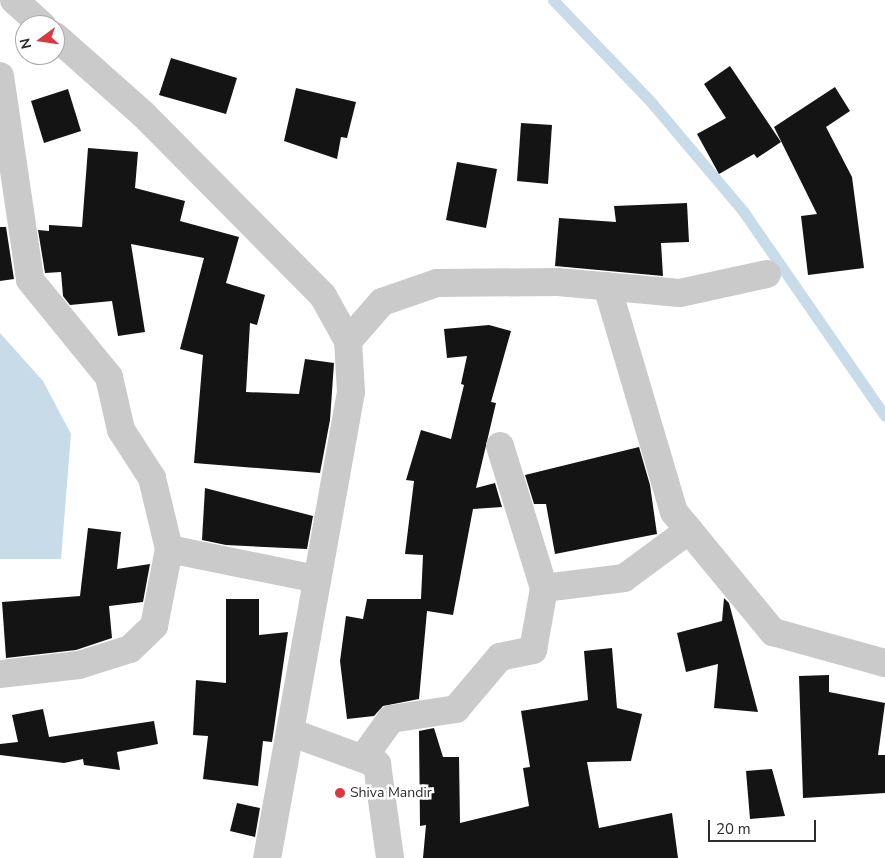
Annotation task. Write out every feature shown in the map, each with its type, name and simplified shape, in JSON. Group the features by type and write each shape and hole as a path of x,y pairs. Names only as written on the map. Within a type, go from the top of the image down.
{"street":[{"path":"14,0 31,15"},
{"path":"65,45 143,114 322,296 348,342 351,392 267,858"},
{"path":"0,76 30,280 109,376 121,430 152,478 169,548 154,626 130,649 79,665 0,674"},
{"path":"348,342 382,302 437,283 558,282 680,293 767,274"},
{"path":"608,286 674,512 773,632 885,663"},
{"path":"363,758 391,719 456,709 500,657 533,650 544,588 500,446"},
{"path":"544,588 624,578 689,530"},
{"path":"169,548 316,579"},
{"path":"290,732 377,764 390,858"}],"water":[{"path":"0,333 43,381 71,434 61,559 0,559"}],"building":[{"path":"171,58 237,78 226,114 159,95"},
{"path":"730,66 781,142 757,158 754,154 719,174 697,134 726,118 704,84"},
{"path":"835,87 850,111 826,127 852,177 864,268 808,275 801,216 817,214 774,127"},
{"path":"296,88 356,102 347,138 341,137 337,159 284,141"},
{"path":"68,89 81,131 44,143 31,101"},
{"path":"521,123 552,125 548,184 517,181"},
{"path":"88,148 138,152 135,188 185,201 180,221 239,237 226,283 265,295 257,325 250,323 246,392 299,394 305,359 334,363 330,420 320,473 194,463 203,355 180,349 204,258 131,244 145,332 118,336 112,301 70,305 63,296 61,272 45,273 38,230 49,231 49,225 82,227"},
{"path":"457,162 497,169 486,228 446,220"},
{"path":"687,203 689,242 661,243 663,276 555,266 559,218 616,222 614,206"},
{"path":"0,227 6,227 14,279 0,281"},
{"path":"489,325 511,331 491,402 496,403 476,488 495,483 502,507 473,509 453,615 427,611 419,699 383,706 374,716 347,719 340,661 346,616 363,619 367,599 421,599 423,555 405,554 414,481 406,480 421,430 451,439 464,385 461,384 467,356 447,358 444,329"},
{"path":"639,447 650,485 657,534 555,554 546,504 534,504 525,475"},
{"path":"205,488 313,516 307,549 226,545 202,540"},
{"path":"88,528 121,532 117,569 150,564 143,602 109,606 112,638 76,650 6,658 2,602 80,596"},
{"path":"724,598 729,603 758,712 714,708 718,664 686,672 677,633 722,621"},
{"path":"226,599 259,599 259,635 288,632 272,742 263,741 258,786 203,779 208,736 193,735 196,680 226,683"},
{"path":"612,648 617,708 642,714 631,761 587,762 599,828 672,813 678,858 423,858 426,825 420,826 419,731 434,728 443,757 459,757 460,823 529,806 523,768 530,767 521,711 588,700 584,651"},
{"path":"829,675 829,692 885,703 878,755 885,755 885,793 803,798 799,676"},
{"path":"43,709 49,737 154,721 158,744 117,752 120,770 84,765 83,759 64,763 0,755 0,744 18,742 12,715"},
{"path":"772,769 785,816 750,819 746,771"},
{"path":"237,803 260,808 255,837 230,831"}],"waterway":[{"path":"553,0 651,102 743,211 885,416"}],"place":[{"name":"Shiva Mandir","path":"340,793"}]}
